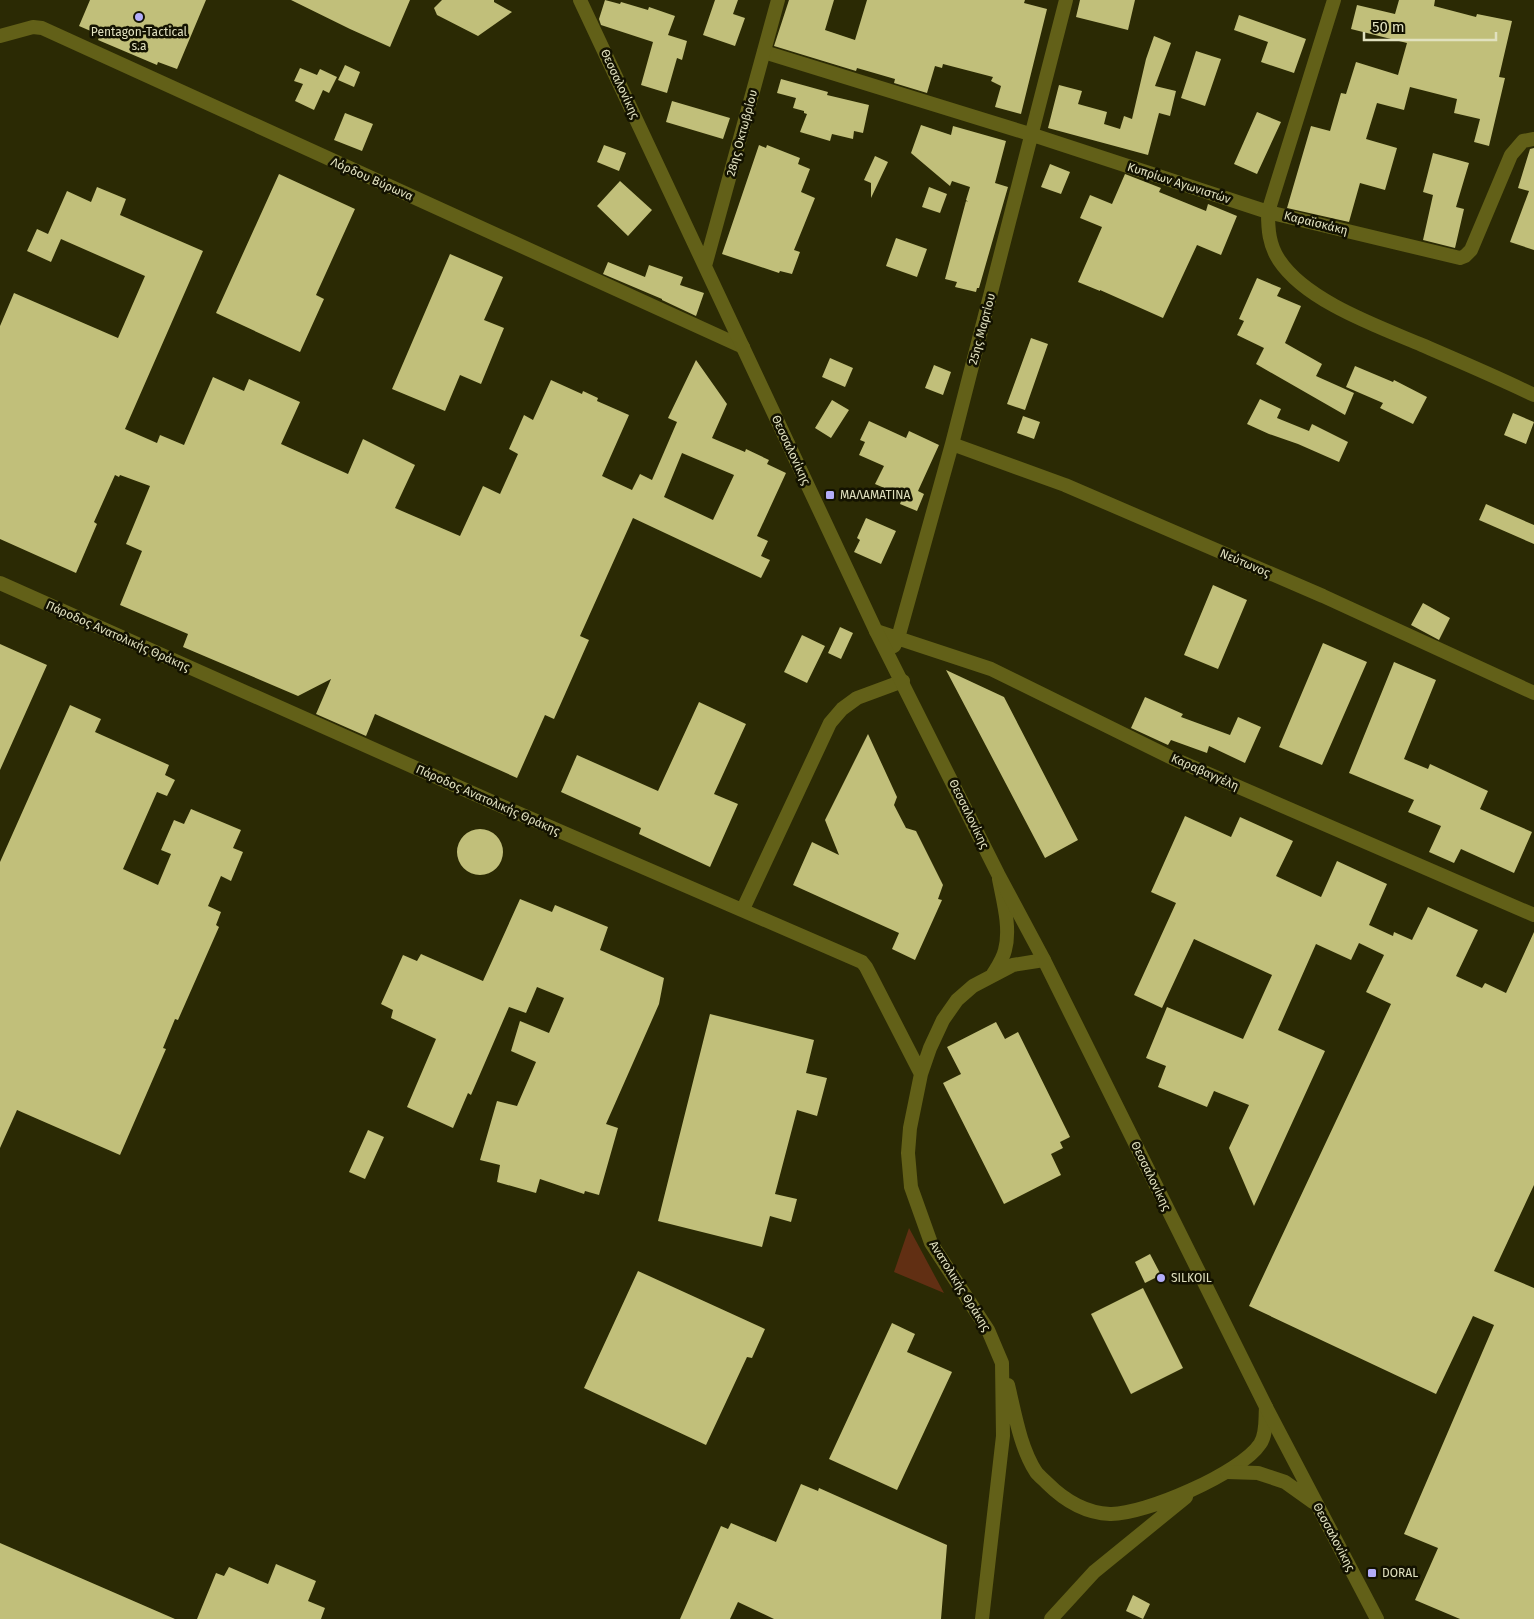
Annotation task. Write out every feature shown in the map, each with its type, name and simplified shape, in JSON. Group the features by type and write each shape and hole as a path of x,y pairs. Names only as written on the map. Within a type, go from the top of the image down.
{"street":[{"name":"Θεσσαλονίκης","path":"580,0 876,631 903,680 998,874 1044,960 1266,1407 1377,1619"},
{"name":"28ης Οκτωβρίου","path":"705,266 778,0"},
{"name":"25ης Μαρτίου","path":"889,656 898,638 952,444 1033,135 1066,0"},
{"name":"Καραϊσκάκη","path":"1334,0 1268,212 1460,258 1471,250 1511,155 1523,141 1534,139"},
{"name":"Λόρδου Βύρωνα","path":"0,36 33,27 42,28 742,348"},
{"name":"Κυπρίων Αγωνιστών","path":"764,52 1033,135 1268,212"},
{"path":"1268,212 1268,230 1278,259 1308,289 1331,304 1534,395"},
{"name":"Νεύτωνος","path":"952,444 1065,484 1323,596 1534,692"},
{"name":"Πάροδος Ανατολικής Θράκης","path":"0,583 506,808 862,962 921,1074"},
{"name":"Καραβαγγέλη","path":"876,631 991,669 1174,759 1534,914"},
{"path":"743,910 830,723 842,708 857,698 903,680"},
{"path":"993,974 1002,960 1006,948 1006,921 998,874"},
{"name":"Ανατολικής Θράκης","path":"982,1619 1003,1436 1002,1363 988,1330 931,1242 911,1187 908,1153 921,1074 943,1020 957,1000 973,986 1012,965 1044,960"},
{"path":"1002,1363 1023,1444 1036,1473 1060,1496 1082,1508 1110,1514 1136,1511 1194,1490 1227,1472 1253,1452 1260,1444 1264,1434 1266,1407"},
{"path":"1227,1472 1258,1473 1285,1482 1316,1504"},
{"path":"1051,1619 1094,1572 1194,1490"}],"shaded area":[{"path":"909,1228 944,1293 894,1272"}],"building":[{"path":"90,0 206,0 177,69 158,62 157,65 98,40 100,35 79,26"},
{"path":"291,0 410,0 390,47"},
{"path":"442,0 494,0 494,2 512,12 478,36 437,15 434,8"},
{"path":"605,0 620,4 621,2 648,10 649,7 675,16 668,35 687,41 682,60 677,58 667,93 641,85 653,42 601,25 599,19"},
{"path":"715,0 738,0 733,14 745,18 735,46 703,35"},
{"path":"789,0 834,0 825,30 855,40 867,0 1025,0 1024,3 1047,9 1021,114 995,107 1001,86 991,81 993,77 943,64 942,68 935,66 927,93 894,83 895,79 857,68 856,71 774,46"},
{"path":"1080,0 1135,0 1128,30 1076,17"},
{"path":"1399,0 1435,0 1434,6 1476,17 1477,14 1512,21 1499,77 1505,78 1489,146 1474,142 1480,119 1454,113 1457,99 1410,87 1404,110 1377,103 1366,139 1397,148 1385,190 1360,183 1349,222 1287,208 1311,126 1330,131 1341,93 1346,94 1356,62 1398,75 1407,43 1351,29 1357,5 1395,14"},
{"path":"1239,15 1306,39 1294,73 1261,62 1268,42 1234,30"},
{"path":"1154,36 1171,43 1155,86 1176,91 1170,116 1159,113 1148,155 1048,128 1059,85 1082,91 1078,104 1107,112 1104,124 1120,129 1124,116 1132,119 1146,59"},
{"path":"1196,51 1221,59 1205,106 1181,98"},
{"path":"345,65 360,72 354,87 338,80"},
{"path":"300,68 317,75 320,69 337,77 329,93 323,90 314,110 295,101 303,84 294,81"},
{"path":"781,79 828,92 827,95 869,105 863,133 854,131 853,139 832,134 830,141 800,132 807,114 804,111 793,108 796,98 777,93"},
{"path":"672,101 730,118 723,139 666,122"},
{"path":"1257,112 1281,122 1257,174 1234,164"},
{"path":"345,113 373,124 362,151 334,140"},
{"path":"921,125 951,135 953,126 1006,141 995,183 1008,187 979,288 977,288 976,292 955,287 957,282 945,279 966,201 968,202 966,200 970,187 952,181 950,186 911,153"},
{"path":"604,145 626,153 619,171 597,162"},
{"path":"759,145 766,148 767,145 800,158 798,164 810,169 801,192 815,198 794,250 800,252 792,274 780,271 779,273 722,254"},
{"path":"1534,148 1534,250 1510,242 1529,191 1518,188 1530,149"},
{"path":"1433,153 1469,163 1456,207 1464,209 1455,248 1423,240 1433,195 1423,192"},
{"path":"875,156 888,162 871,198 871,183 864,180"},
{"path":"1050,164 1070,172 1061,194 1041,187"},
{"path":"279,174 355,209 316,295 324,299 300,352 216,313"},
{"path":"1125,174 1161,188 1159,192 1206,211 1208,204 1237,216 1221,255 1197,245 1163,318 1078,282 1102,227 1080,218 1090,195 1112,204"},
{"path":"620,181 652,210 628,236 597,206"},
{"path":"97,187 126,199 120,215 203,251 125,429 157,443 160,435 184,445 213,377 244,391 249,379 300,402 281,444 348,474 363,439 415,465 395,508 460,536 483,486 500,494 518,454 509,449 524,415 533,420 551,380 582,394 583,391 598,398 597,401 629,415 602,476 632,490 640,474 652,480 677,422 668,418 696,360 727,404 712,438 745,452 746,449 769,460 767,464 786,473 757,536 768,541 761,556 770,560 761,578 633,518 580,636 589,640 554,719 545,715 517,778 375,714 366,736 316,714 331,679 298,696 183,647 188,634 120,605 142,551 126,544 150,486 115,475 94,522 97,524 76,573 0,539 0,326 14,293 118,338 145,276 61,239 51,262 27,251 37,229 48,234 67,191 91,202","holes":["682,453 734,475 713,520 664,497"]},
{"path":"929,187 947,194 940,213 922,207"},
{"path":"896,238 927,249 917,277 886,266"},
{"path":"450,254 503,277 484,320 504,328 481,384 460,375 445,411 392,389"},
{"path":"608,262 645,277 649,265 683,277 680,285 704,293 696,316 603,274"},
{"path":"1257,278 1281,288 1277,296 1301,306 1285,343 1322,364 1316,376 1354,393 1345,415 1256,364 1264,348 1237,335 1244,321 1239,319"},
{"path":"1031,338 1048,344 1025,410 1007,404"},
{"path":"830,358 853,368 845,387 822,377"},
{"path":"934,365 951,372 943,395 925,388"},
{"path":"1355,366 1393,382 1394,380 1427,397 1413,424 1380,408 1383,403 1346,387"},
{"path":"1260,399 1281,409 1277,418 1309,431 1312,424 1348,442 1339,462 1247,424"},
{"path":"832,400 849,410 831,438 815,428"},
{"path":"1513,413 1534,422 1526,444 1504,435"},
{"path":"1023,416 1040,422 1034,439 1017,433"},
{"path":"869,421 906,438 909,431 939,445 918,491 924,494 917,511 900,504 903,496 875,484 884,466 859,455 865,442 860,440"},
{"path":"1486,504 1534,525 1534,544 1479,520"},
{"path":"866,518 896,531 881,564 854,552 860,540 857,538"},
{"path":"1213,585 1247,600 1218,669 1184,655"},
{"path":"1423,603 1450,618 1439,640 1411,625"},
{"path":"840,627 853,633 841,659 828,653"},
{"path":"802,635 825,646 807,683 784,672"},
{"path":"1323,643 1367,662 1322,765 1279,747"},
{"path":"0,644 47,665 0,770"},
{"path":"1394,662 1436,680 1404,759 1428,769 1430,764 1488,791 1480,809 1532,832 1514,873 1461,849 1454,863 1429,852 1441,826 1408,812 1414,800 1349,773"},
{"path":"946,670 1004,697 1078,840 1045,858"},
{"path":"1145,697 1183,714 1181,717 1230,735 1238,717 1261,727 1245,763 1209,746 1207,753 1171,740 1168,745 1131,728"},
{"path":"699,702 746,724 714,794 738,804 710,867 639,834 641,828 561,792 577,755 658,791"},
{"path":"70,705 101,719 95,732 169,765 165,775 175,780 167,796 157,792 123,869 158,885 171,854 161,850 174,820 184,824 191,809 241,830 233,848 243,852 231,881 221,876 208,906 221,912 216,925 219,927 178,1020 175,1019 163,1048 166,1049 120,1155 17,1110 0,1148 0,862"},
{"path":"868,734 897,797 894,805 906,828 916,831 943,885 938,899 942,900 915,960 892,949 899,933 793,885 812,842 839,855 825,820"},
{"path":"1185,816 1231,837 1240,817 1293,841 1276,876 1321,897 1337,861 1387,884 1369,925 1393,936 1394,932 1412,940 1428,907 1478,930 1456,976 1482,988 1485,983 1506,993 1534,932 1534,1185 1494,1271 1534,1288 1534,1619 1460,1619 1415,1600 1438,1548 1404,1534 1494,1325 1473,1316 1436,1394 1249,1306 1391,1004 1366,992 1384,955 1359,943 1351,960 1316,944 1278,1030 1325,1051 1254,1206 1229,1148 1249,1105 1214,1091 1207,1107 1158,1087 1166,1066 1146,1058 1167,1007 1243,1039 1272,975 1194,939 1162,1008 1134,995 1176,903 1151,892"},
{"path":"475,829 485,829 499,839 503,852 499,865 493,871 485,875 475,875 461,865 457,857 457,847 467,833"},
{"path":"520,899 552,912 555,905 608,927 600,950 664,978 659,1004 606,1124 618,1128 599,1195 585,1191 584,1194 540,1179 536,1193 497,1182 500,1165 480,1160 497,1101 517,1106 536,1062 511,1051 520,1021 549,1033 564,998 537,987 526,1013 509,1007 471,1095 468,1093 453,1128 407,1107 436,1039 391,1018 393,1010 381,1004 403,955 417,961 421,954 483,981"},
{"path":"710,1014 814,1040 806,1073 827,1078 817,1116 797,1110 775,1194 797,1199 791,1222 770,1216 762,1247 658,1221"},
{"path":"996,1022 1005,1039 1018,1032 1070,1137 1060,1142 1063,1148 1051,1154 1061,1175 1004,1204 943,1083 961,1074 947,1047"},
{"path":"368,1130 384,1137 365,1179 349,1172"},
{"path":"1150,1254 1161,1275 1145,1283 1135,1262"},
{"path":"638,1271 765,1329 752,1358 747,1357 706,1445 584,1388"},
{"path":"1143,1288 1183,1368 1131,1394 1091,1314"},
{"path":"892,1323 915,1334 907,1352 952,1372 897,1490 829,1459"},
{"path":"801,1484 818,1491 819,1488 947,1545 941,1619 774,1619 738,1602 730,1619 680,1619 721,1526 728,1529 731,1523 776,1542"},
{"path":"0,1543 175,1619 0,1619"},
{"path":"276,1564 316,1581 308,1601 325,1608 321,1619 197,1619 216,1573 224,1576 229,1567 268,1584"},
{"path":"1133,1595 1150,1604 1143,1619 1126,1611"}],"place":[{"name":"Pentagon-Tactical s.a","path":"139,17"},
{"name":"ΜΑΛΑΜΑΤΙΝΑ","path":"830,495"},
{"name":"SILKOIL","path":"1161,1278"},
{"name":"DORAL","path":"1372,1573"}]}
